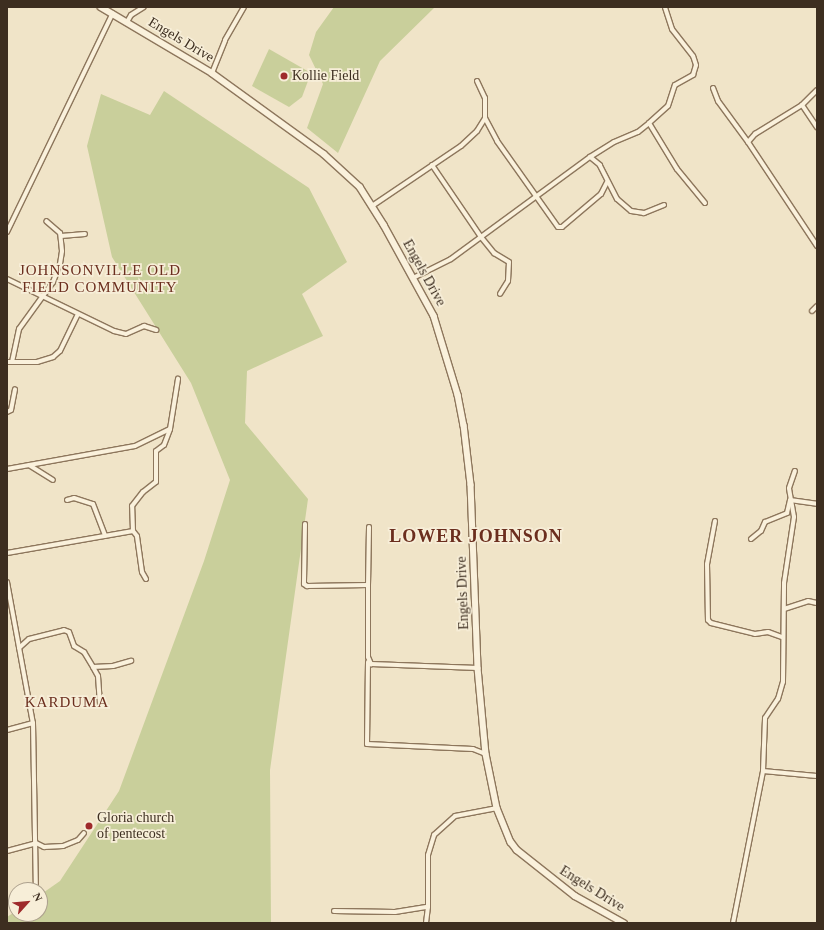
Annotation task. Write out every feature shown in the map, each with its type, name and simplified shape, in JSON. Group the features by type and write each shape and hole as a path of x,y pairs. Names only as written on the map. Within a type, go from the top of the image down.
{"street":[{"name":"Engels Drive","path":"101,7 212,73 324,154 360,187 414,278 434,316 445,348 466,435 478,668 486,754 497,808 511,842 517,850 564,889 623,923"},
{"path":"127,22 131,15 144,7"},
{"path":"212,73 225,40 244,7"},
{"path":"414,278 441,265 590,157 614,142 638,132 668,106 676,85 693,75 696,65 693,56 672,29 665,7"},
{"path":"7,232 113,13"},
{"path":"372,206 461,146 477,131 485,118 485,98 477,81"},
{"path":"713,88 718,101 748,142 817,246"},
{"path":"748,142 755,134 802,105 817,90"},
{"path":"802,105 817,127"},
{"path":"485,118 535,198 558,227 562,227 601,194 607,182"},
{"path":"649,123 677,169 705,203"},
{"path":"590,157 600,165 607,182 618,198 632,211 644,213 664,205"},
{"path":"432,166 480,237 494,253 508,262 508,281 500,294"},
{"path":"12,362 20,329 53,282 60,264 61,236 46,221"},
{"path":"61,236 85,234"},
{"path":"7,280 78,314 126,334 140,326 156,330"},
{"path":"812,311 817,306"},
{"path":"7,362 36,362 53,357 60,351 78,314"},
{"path":"146,579 142,572 137,536 133,531 132,506 143,492 156,482 156,451 164,445 170,430 178,379"},
{"path":"7,412 10,410 15,389"},
{"path":"7,469 135,446 170,430"},
{"path":"29,465 53,480"},
{"path":"733,923 763,771 765,718 778,699 783,682 782,637 786,562 793,528 790,500 790,480 795,471"},
{"path":"67,500 74,498 93,504 105,536"},
{"path":"790,500 817,504"},
{"path":"751,539 761,531 765,522 787,513 790,500"},
{"path":"715,521 707,564 708,620 710,623 755,634 768,632 782,637"},
{"path":"305,524 304,584 306,586 368,585"},
{"path":"369,527 367,744 473,749 486,754"},
{"path":"7,554 133,531"},
{"path":"7,582 33,723 36,882"},
{"path":"784,609 808,601 817,603"},
{"path":"19,648 29,639 64,630 69,632 74,646 84,652 98,676 100,704"},
{"path":"93,667 113,666 131,661"},
{"path":"368,662 371,664 478,668"},
{"path":"7,730 33,723"},
{"path":"763,771 817,776"},
{"path":"426,923 428,907 428,855 434,835 455,816 497,808"},
{"path":"7,851 36,843 44,847 63,846 78,840 84,833"},
{"path":"334,911 395,912 428,907"}],"green space":[{"path":"334,7 435,7 380,61 338,153 307,128 323,84 309,55 316,32"},
{"path":"269,49 311,73 302,97 289,107 252,86"},
{"path":"164,91 309,188 347,262 302,294 323,336 247,371 245,423 308,499 270,770 271,923 7,923 8,916 8,922 48,922 48,889 60,881 119,791 204,561 230,480 191,383 112,257 87,146 101,94 150,115"}],"place":[{"name":"Kollie Field","path":"284,76"},
{"name":"Gloria church of pentecost","path":"89,826"}],"district":[{"name":"JOHNSONVILLE OLD FIELD COMMUNITY","path":"100,278"},
{"name":"LOWER JOHNSON","path":"476,536"},
{"name":"KARDUMA","path":"67,703"}]}
